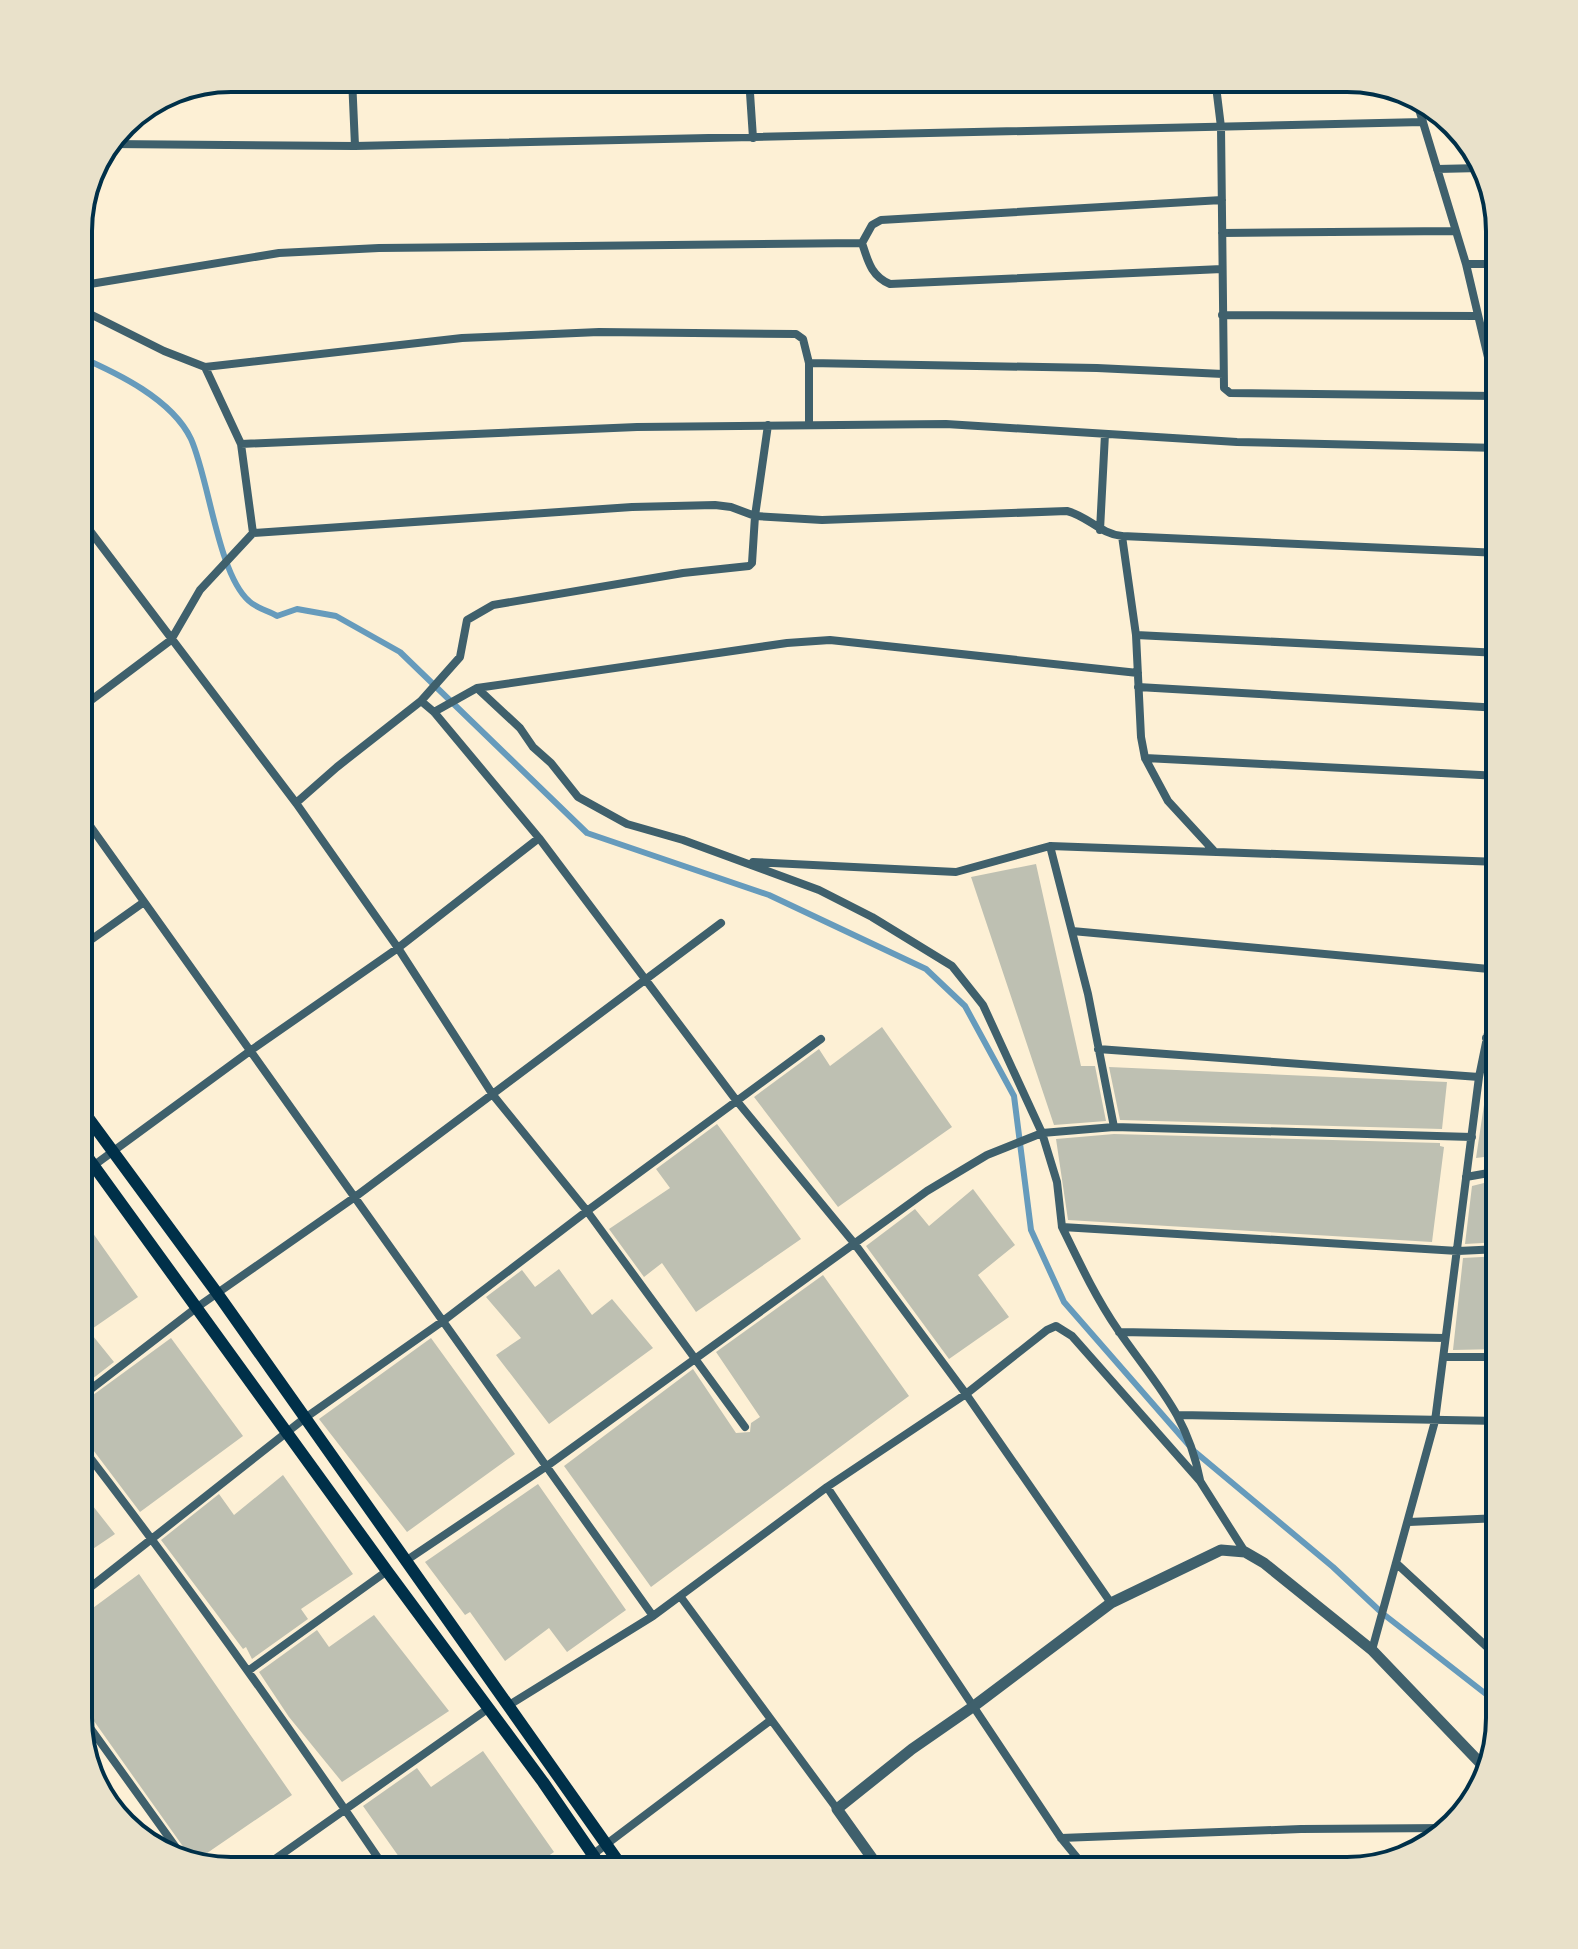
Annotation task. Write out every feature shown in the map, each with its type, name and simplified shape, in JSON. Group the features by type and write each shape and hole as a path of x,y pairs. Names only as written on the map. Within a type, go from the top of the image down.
{"main road":[{"path":"92,1122 217,1293 616,1857"},
{"path":"93,1164 596,1857"}],"street":[{"path":"353,92 355,146"},
{"path":"750,92 753,138"},
{"path":"1217,92 1221,127 1222,384 1230,393 1486,396"},
{"path":"1421,114 1466,264 1486,350"},
{"path":"124,144 355,146 1423,122"},
{"path":"1437,169 1471,168"},
{"path":"862,243 872,225 881,220 1222,200"},
{"path":"1222,233 1455,231"},
{"path":"862,243 874,273 879,280 890,284 1222,269"},
{"path":"92,283 293,252 379,248 862,243"},
{"path":"1466,264 1486,264"},
{"path":"92,315 164,351 205,367 462,338 599,332 796,334 803,339 809,363 809,425"},
{"path":"1222,315 1478,316"},
{"path":"809,363 1083,367 1223,374"},
{"path":"205,367 241,444 253,533"},
{"path":"241,444 637,427 946,424 1237,442 1486,448"},
{"path":"296,803 421,701 460,657 466,624 472,616 493,605 683,573 746,567 752,563 755,516 768,425"},
{"path":"1100,530 1105,434"},
{"path":"92,699 171,640 200,590 253,533 632,507 715,505 755,516 822,520 1067,511 1100,530 1122,536 1486,552"},
{"path":"92,534 296,803 398,948 493,1095 587,1211 745,1427"},
{"path":"1122,536 1136,635 1141,737 1145,758 1168,801 1214,851"},
{"path":"1136,635 1486,652"},
{"path":"434,712 477,688 772,645 830,640 1138,673"},
{"path":"1138,687 1486,707"},
{"path":"477,688 520,728 578,797 627,824 683,840 819,890 872,917 952,966 983,1005 1042,1133 1057,1182 1062,1227 1085,1275 1119,1332 1179,1415 1194,1451 1200,1481"},
{"path":"421,701 434,712 539,838 736,1100 854,1243 966,1394 1111,1603"},
{"path":"1145,758 1486,775"},
{"path":"92,829 653,1616"},
{"path":"93,1164 398,948 539,838"},
{"path":"745,862 956,872 1050,846 1486,861"},
{"path":"1050,846 1072,931 1114,1127"},
{"path":"92,939 144,902"},
{"path":"92,1388 196,1308 355,1197 493,1095 721,923"},
{"path":"1072,931 1486,971"},
{"path":"1372,1650 1435,1421 1486,1038"},
{"path":"92,1586 305,1418 443,1321 821,1039"},
{"path":"1098,1049 1479,1077"},
{"path":"407,1560 547,1466 927,1191 987,1155 1042,1133 1114,1127 1472,1137"},
{"path":"1466,1177 1486,1173"},
{"path":"1062,1227 1458,1251 1486,1250"},
{"path":"509,1705 653,1616 827,1487 966,1394 1056,1326 1072,1336 1200,1481 1245,1552"},
{"path":"1119,1332 1445,1338"},
{"path":"1445,1357 1486,1357"},
{"path":"1179,1415 1486,1421"},
{"path":"92,1460 248,1671 377,1857"},
{"path":"827,1487 1077,1857"},
{"path":"1409,1522 1486,1519"},
{"path":"837,1809 912,1749 1111,1603 1221,1550 1245,1552 1264,1563 1372,1650 1478,1761"},
{"path":"1396,1563 1486,1646"},
{"path":"248,1671 387,1571"},
{"path":"680,1596 871,1857"},
{"path":"278,1857 489,1708"},
{"path":"590,1857 771,1720"},
{"path":"93,1732 174,1845"},
{"path":"1061,1838 1301,1829 1431,1828"}],"building":[{"path":"1036,864 1081,1066 1095,1066 1106,1121 1054,1125 971,877"},
{"path":"882,1027 952,1127 838,1207 754,1097 819,1049 830,1066"},
{"path":"1109,1067 1447,1082 1442,1129 1120,1120"},
{"path":"1486,1092 1486,1157 1476,1158"},
{"path":"717,1124 801,1239 696,1312 662,1263 644,1277 609,1229 670,1188 656,1169"},
{"path":"1114,1134 1440,1143 1444,1147 1432,1242 1068,1220 1056,1139"},
{"path":"1486,1182 1486,1243 1465,1244 1472,1186"},
{"path":"973,1189 1015,1245 978,1275 1009,1317 949,1359 866,1246 915,1209 929,1226"},
{"path":"92,1232 138,1297 92,1329"},
{"path":"1486,1257 1486,1349 1453,1350 1463,1258"},
{"path":"559,1269 592,1315 612,1299 653,1348 549,1424 496,1355 521,1338 486,1297 522,1270 535,1287"},
{"path":"823,1275 909,1396 651,1587 564,1466 693,1369 736,1433 750,1432 751,1423 760,1417 716,1352"},
{"path":"92,1335 114,1362 92,1379"},
{"path":"171,1338 243,1436 140,1512 92,1449 92,1396"},
{"path":"431,1338 515,1454 407,1532 319,1419"},
{"path":"283,1475 353,1574 301,1609 308,1619 252,1659 246,1647 243,1649 161,1540 219,1494 234,1515"},
{"path":"538,1484 626,1610 567,1652 549,1628 505,1661 470,1612 465,1615 425,1562"},
{"path":"92,1505 115,1534 92,1550"},
{"path":"139,1574 292,1795 205,1854 185,1849 92,1718 92,1609"},
{"path":"374,1615 449,1711 342,1782 289,1717 259,1672 317,1630 329,1647"},
{"path":"483,1751 554,1852 547,1857 399,1857 363,1806 417,1768 431,1787"}],"waterway":[{"path":"92,363 142,389 182,425 197,456 229,570 238,588 252,603 277,616 297,609 336,616 400,652 587,833 769,895 926,969 965,1006 1014,1096 1031,1230 1064,1302 1194,1451 1333,1567 1382,1613 1486,1694"}]}
